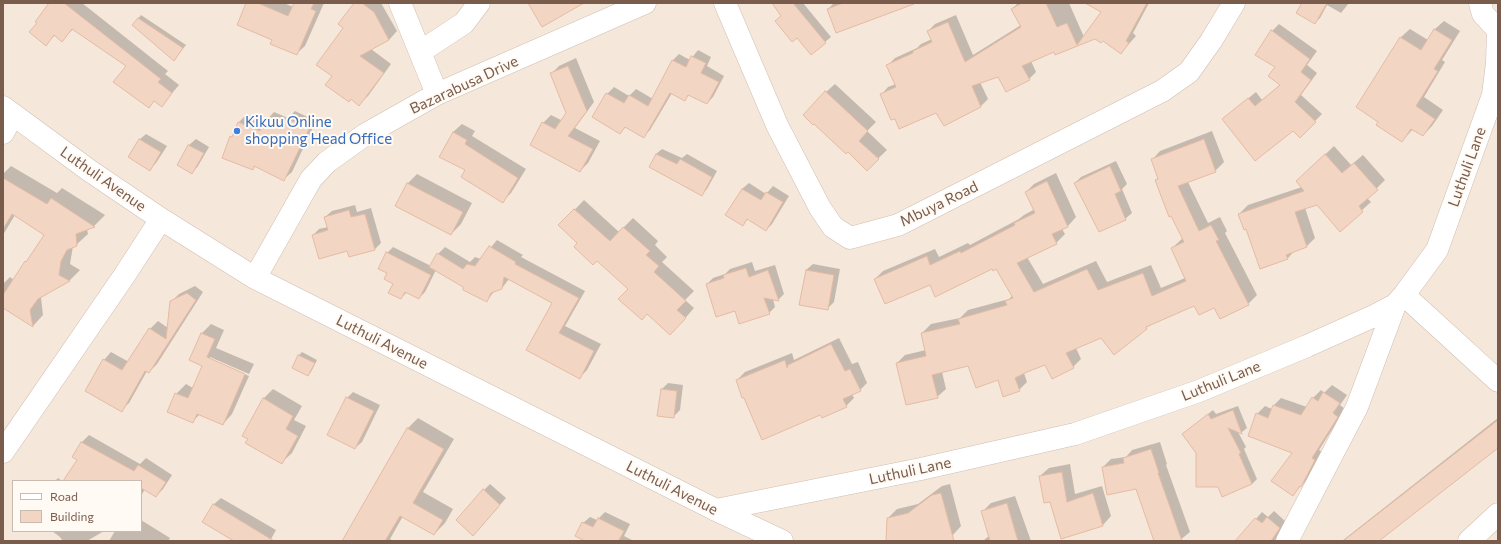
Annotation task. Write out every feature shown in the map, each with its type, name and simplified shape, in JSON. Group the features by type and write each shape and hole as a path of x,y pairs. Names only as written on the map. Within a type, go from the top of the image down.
{"street":[{"path":"400,3 437,94"},
{"path":"420,52 464,23 479,3"},
{"name":"Bazarabusa Drive","path":"255,278 312,178 328,162 366,134 437,94 645,3"},
{"name":"Mbuya Road","path":"725,3 777,125 820,208 834,227 850,238 898,225 1162,91 1189,72 1211,41 1234,3"},
{"name":"Luthuli Lane","path":"716,510 914,470 1075,434 1199,391 1376,315 1400,300 1437,250 1493,95 1497,63 1491,17"},
{"name":"Luthuli Avenue","path":"6,118 90,171 160,219 255,278 716,510 782,541"},
{"path":"3,452 124,276 160,219"},
{"path":"1287,541 1357,407 1400,300 1498,381"},
{"path":"1469,541 1498,514"}],"shaded area":[{"path":"3,3 1498,3 1498,541 3,541"}],"building":[{"path":"49,3 64,3 161,79 158,82 172,93 162,107 154,101 149,108 113,82 126,66 72,29 62,42 54,35 46,46 29,32 37,23 35,22"},
{"path":"246,3 258,3 288,16 294,3 314,3 311,9 316,11 297,55 270,44 272,40 237,25"},
{"path":"354,3 362,3 374,12 389,40 360,56 384,73 359,106 351,99 349,102 325,85 332,76 316,65 343,28 338,24"},
{"path":"528,3 584,3 542,27"},
{"path":"772,3 793,3 826,43 811,55 797,38 792,42 775,21 781,16"},
{"path":"843,3 914,4 836,33 827,9"},
{"path":"1022,3 1046,3 1057,27 1067,23 1077,45 1101,12 1085,3 1147,3 1126,41 1129,43 1121,54 1103,41 1101,43 1095,39 1055,55 1054,52 1022,66 1030,80 1006,92 998,77 972,86 981,107 944,126 936,113 899,129 895,119 891,120 880,94 896,87 886,65 913,53 913,51 932,42 927,31 948,22 965,62 1021,27 1011,9"},
{"path":"1302,3 1327,3 1315,24 1296,13"},
{"path":"138,18 183,48 174,61 132,25"},
{"path":"1434,29 1452,40 1434,69 1438,71 1416,106 1435,119 1423,136 1411,129 1402,142 1376,125 1378,122 1356,107 1400,37 1421,50"},
{"path":"1271,30 1310,59 1301,72 1311,80 1295,102 1316,122 1300,138 1293,131 1255,161 1222,119 1248,98 1255,106 1280,85 1268,76 1275,67 1255,55"},
{"path":"691,56 706,63 701,73 719,82 707,104 688,95 685,101 670,93 644,138 625,127 620,134 592,117 606,93 624,103 629,95 648,106 672,60 686,67"},
{"path":"568,66 587,111 568,136 593,149 580,172 530,145 542,122 555,129 566,113 550,73"},
{"path":"825,91 868,131 859,141 879,159 867,171 848,152 846,154 803,115"},
{"path":"286,118 309,129 284,181 254,166 253,170 222,158 230,136 232,137 238,122 260,131 265,119 282,127"},
{"path":"453,132 467,140 465,144 518,178 503,203 461,177 465,170 439,157"},
{"path":"139,139 161,152 150,171 128,157"},
{"path":"1204,139 1216,172 1178,186 1199,231 1211,225 1219,240 1216,241 1249,305 1220,319 1214,308 1199,315 1194,306 1146,327 1147,329 1114,355 1101,338 1066,353 1074,368 1052,379 1045,365 1027,372 1015,378 1020,391 1003,397 998,380 976,388 968,366 932,375 938,398 906,405 896,363 926,356 921,333 960,324 958,319 1007,305 1005,301 1013,298 996,269 993,271 992,269 935,297 930,285 885,304 874,279 927,256 930,265 960,251 961,253 1015,225 1014,223 1035,213 1025,192 1047,181 1068,227 1052,234 1057,244 1017,263 1034,292 1087,269 1098,290 1143,273 1152,296 1186,281 1171,248 1184,242 1171,216 1169,217 1155,180 1158,179 1151,159"},
{"path":"188,145 204,153 192,174 177,165"},
{"path":"656,154 677,164 680,159 712,177 702,196 649,167"},
{"path":"1325,154 1342,173 1354,163 1378,190 1359,206 1363,212 1340,232 1317,205 1295,212 1307,247 1286,255 1288,259 1260,269 1246,229 1244,230 1238,214 1304,191 1296,181"},
{"path":"1110,166 1121,191 1115,194 1126,220 1099,232 1074,183"},
{"path":"3,178 47,204 51,198 95,227 76,234 77,246 67,250 61,261 59,275 70,281 38,299 30,310 33,327 3,308 3,295 44,235 12,214 3,229"},
{"path":"407,183 463,212 451,235 395,206"},
{"path":"742,189 761,200 766,192 783,202 766,231 747,219 743,226 725,215"},
{"path":"574,209 610,241 623,227 650,251 646,255 659,266 654,272 686,301 677,310 686,318 670,335 647,314 642,320 618,299 628,289 597,261 593,265 574,247 577,243 558,225"},
{"path":"349,210 351,217 365,214 375,250 349,257 347,251 319,259 312,235 328,230 324,217"},
{"path":"489,246 516,262 515,264 579,298 559,333 594,351 580,379 526,350 552,303 504,277 502,289 491,293 487,302 463,290 463,287 429,267 437,253 463,269 467,264 475,266"},
{"path":"386,252 431,275 419,299 405,292 401,299 388,293 393,284 384,279 387,273 378,269"},
{"path":"746,268 749,277 768,270 779,301 764,298 770,314 739,324 735,311 716,317 706,284 724,278 723,275"},
{"path":"806,270 834,275 828,310 799,305"},
{"path":"187,293 196,300 149,373 145,371 122,412 85,391 103,359 122,370 149,328 166,339 170,301"},
{"path":"201,333 215,339 207,357 245,374 223,425 197,414 193,423 167,412 175,393 188,398 202,366 189,360"},
{"path":"831,344 845,371 850,369 861,391 843,399 847,407 822,418 820,415 762,440 744,398 742,398 736,380 785,360 787,368 788,365"},
{"path":"298,355 315,363 308,376 292,368"},
{"path":"661,389 677,391 674,418 657,416"},
{"path":"1323,392 1340,403 1333,413 1338,417 1312,458 1315,460 1301,487 1300,486 1293,496 1271,481 1292,453 1248,436 1256,413 1268,418 1273,405 1301,415 1312,397 1318,401"},
{"path":"346,397 374,411 355,449 327,435"},
{"path":"263,398 293,416 286,429 298,436 282,464 245,443 248,439 242,436"},
{"path":"1233,410 1242,434 1228,428 1241,453 1239,454 1252,484 1222,497 1218,487 1196,487 1196,453 1182,434 1208,414 1211,419"},
{"path":"1498,420 1498,448 1379,541 1343,541"},
{"path":"407,428 444,449 413,503 443,520 434,535 400,516 385,541 342,541"},
{"path":"81,442 134,471 138,465 166,482 156,497 142,489 142,480 64,480 77,460 72,457"},
{"path":"1151,449 1182,541 1154,541 1136,489 1107,495 1102,467 1124,463 1123,458"},
{"path":"1062,472 1067,502 1093,493 1103,526 1061,539 1050,502 1044,503 1039,476"},
{"path":"483,489 500,505 473,536 456,520"},
{"path":"941,493 954,541 886,541 887,518 908,513 932,495"},
{"path":"1007,503 1018,541 990,541 981,511"},
{"path":"213,504 274,541 234,541 202,522"},
{"path":"1267,517 1280,528 1271,541 1235,541 1255,518 1262,523"},
{"path":"598,518 624,531 619,540 621,541 585,541 575,536 582,522 593,527"}],"place":[{"name":"Kikuu Online shopping Head Office","path":"237,131"}]}
